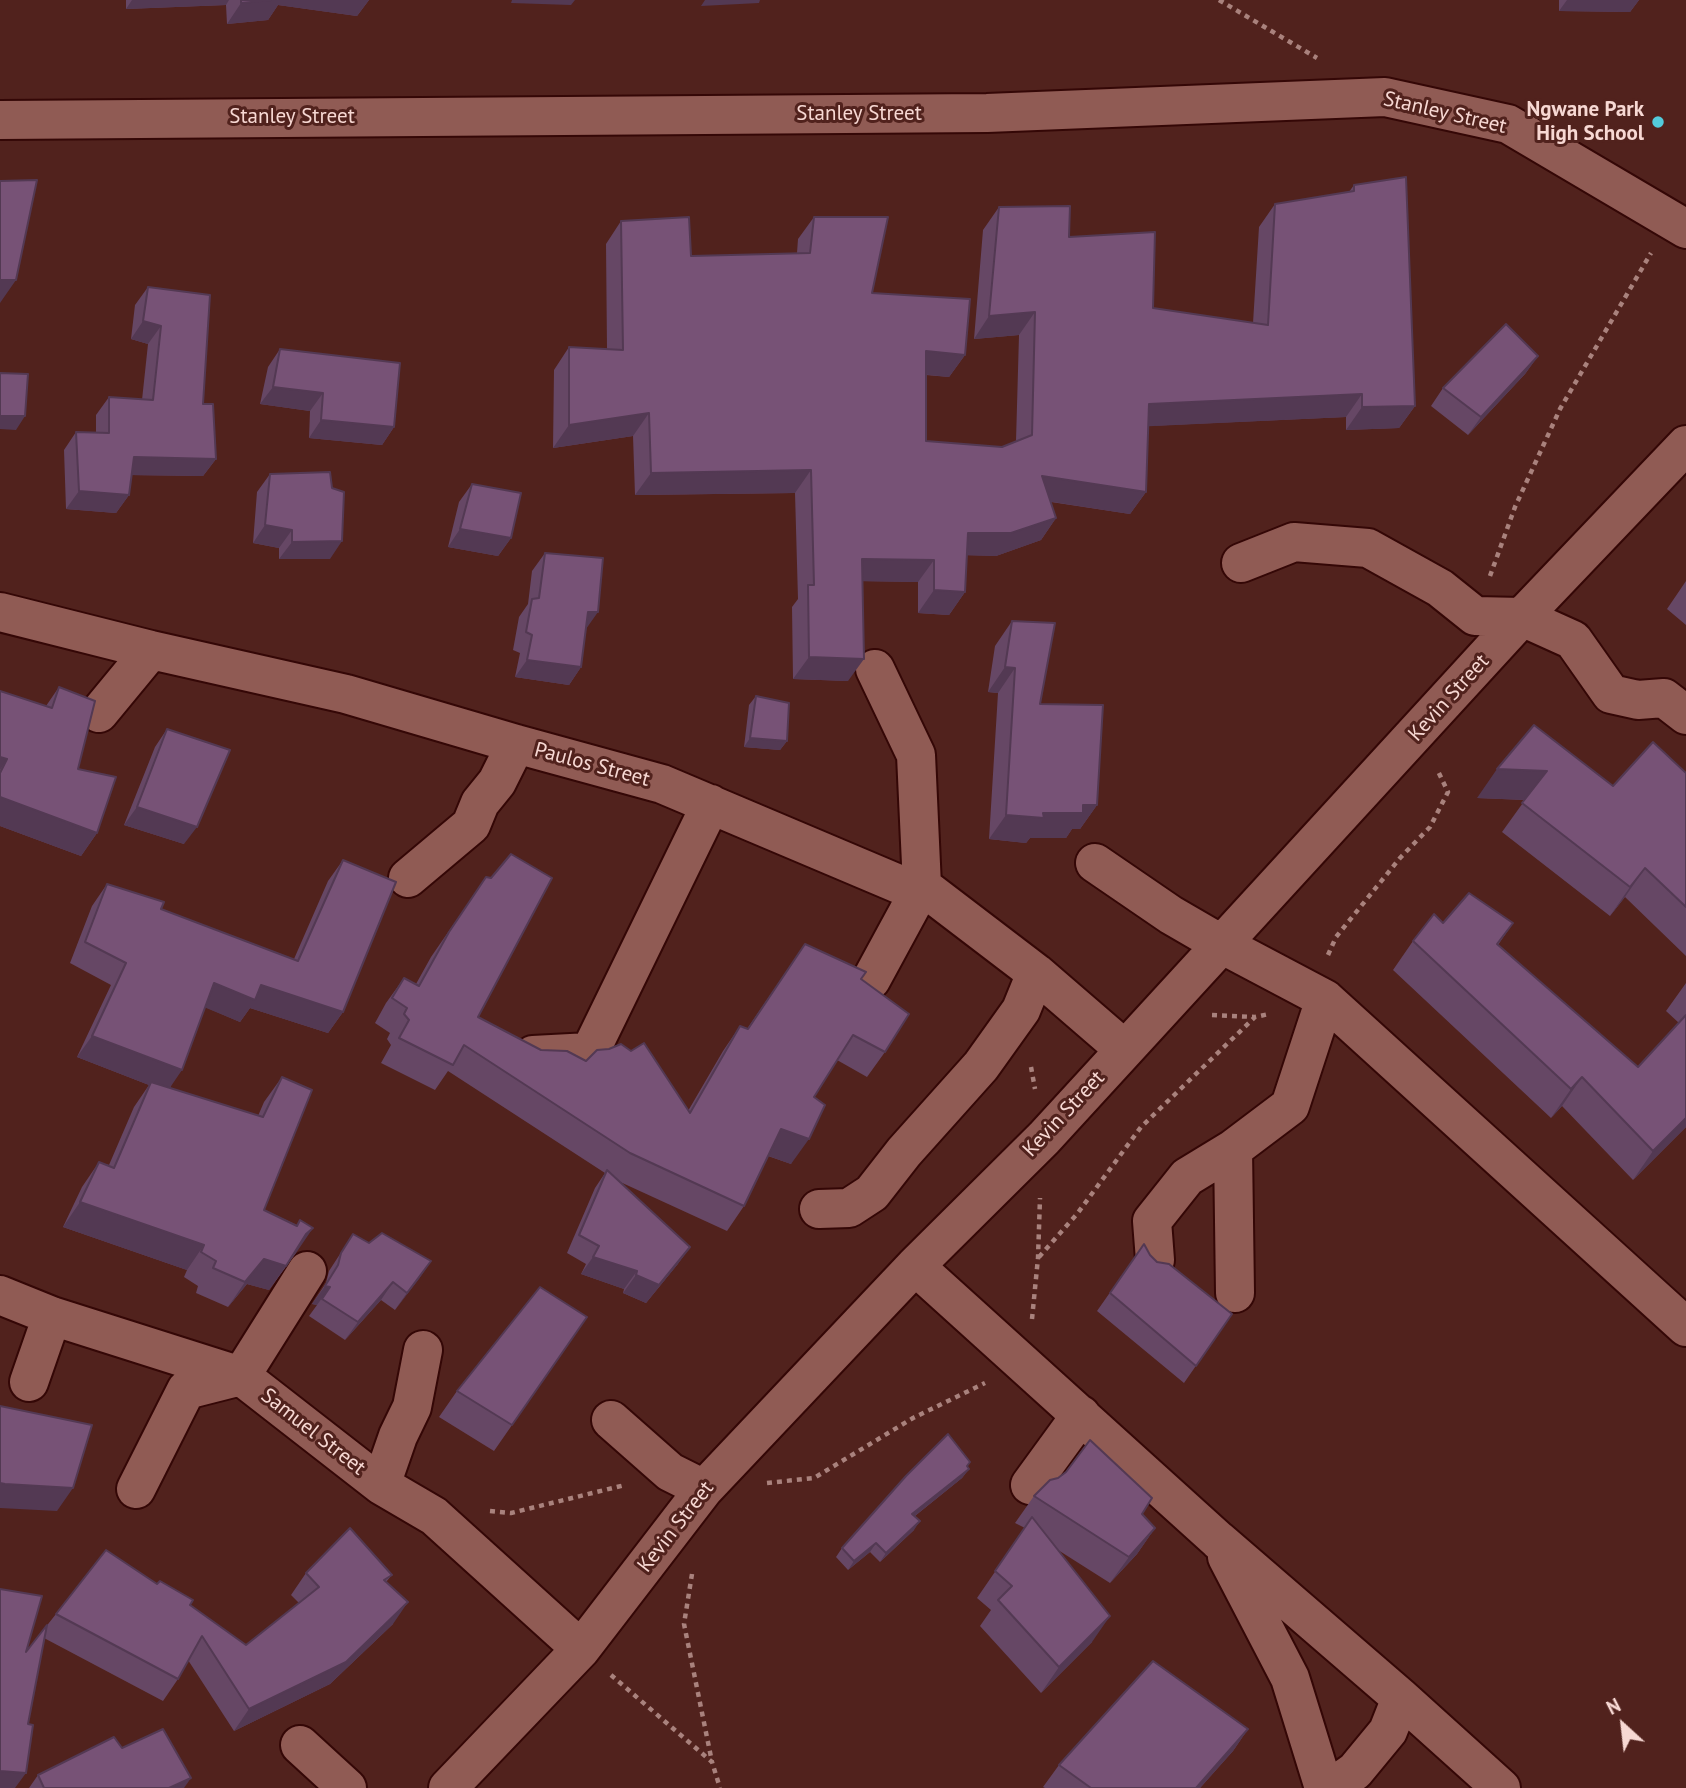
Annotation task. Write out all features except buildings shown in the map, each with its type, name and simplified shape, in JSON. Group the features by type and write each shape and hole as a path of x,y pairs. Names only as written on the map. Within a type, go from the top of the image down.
{"street":[{"name":"Stanley Street","path":"0,120 987,113 1385,97 1508,124 1679,224"},
{"name":"Kevin Street","path":"448,1788 581,1649 704,1489 915,1266 1044,1138 1522,617 1686,445"},
{"path":"1241,563 1294,542 1368,548 1440,588 1475,616 1522,617 1573,640 1611,694 1638,700 1664,698 1686,715"},
{"name":"Paulos Street","path":"0,612 151,650 346,694 662,784 901,885 922,886 1036,973 1124,1049"},
{"path":"99,713 151,650"},
{"path":"871,980 922,886 916,755 875,669"},
{"path":"408,878 471,825 480,803 497,782 516,744"},
{"path":"533,1055 590,1052 710,804"},
{"path":"1095,863 1171,915 1220,944 1325,999 1683,1311"},
{"path":"819,1209 849,1208 872,1193 904,1152 981,1066 1021,1010 1036,973"},
{"path":"1154,1260 1152,1221 1187,1177 1233,1149 1290,1106 1325,999"},
{"path":"1233,1149 1235,1293"},
{"path":"915,1266 1218,1540 1501,1788"},
{"path":"136,1489 186,1390 241,1376 307,1271"},
{"name":"Samuel Street","path":"0,1295 52,1316 241,1376 381,1485 435,1516 581,1649"},
{"path":"29,1382 52,1316"},
{"path":"381,1485 398,1436 412,1407 423,1350"},
{"path":"1030,1485 1081,1415"},
{"path":"611,1420 670,1472 704,1489"},
{"path":"1218,1540 1290,1678 1324,1788"},
{"path":"1331,1788 1355,1771 1388,1731 1401,1698"},
{"path":"300,1745 347,1788"}],"path":[{"path":"1219,0 1327,63"},
{"path":"1475,616 1516,506 1560,409 1679,224"},
{"path":"1038,1258 1077,1214 1141,1127 1255,1017 1325,999 1323,965 1336,937 1400,858 1430,827 1448,792 1419,730"},
{"path":"704,1489 814,1478 913,1418 961,1393 1026,1367"},
{"path":"435,1516 455,1509 511,1513 670,1472"},
{"path":"692,1570 684,1624 712,1762 720,1788"},
{"path":"581,1649 712,1762"}],"place":[{"name":"Ngwane Park High School","path":"1658,122"}]}
